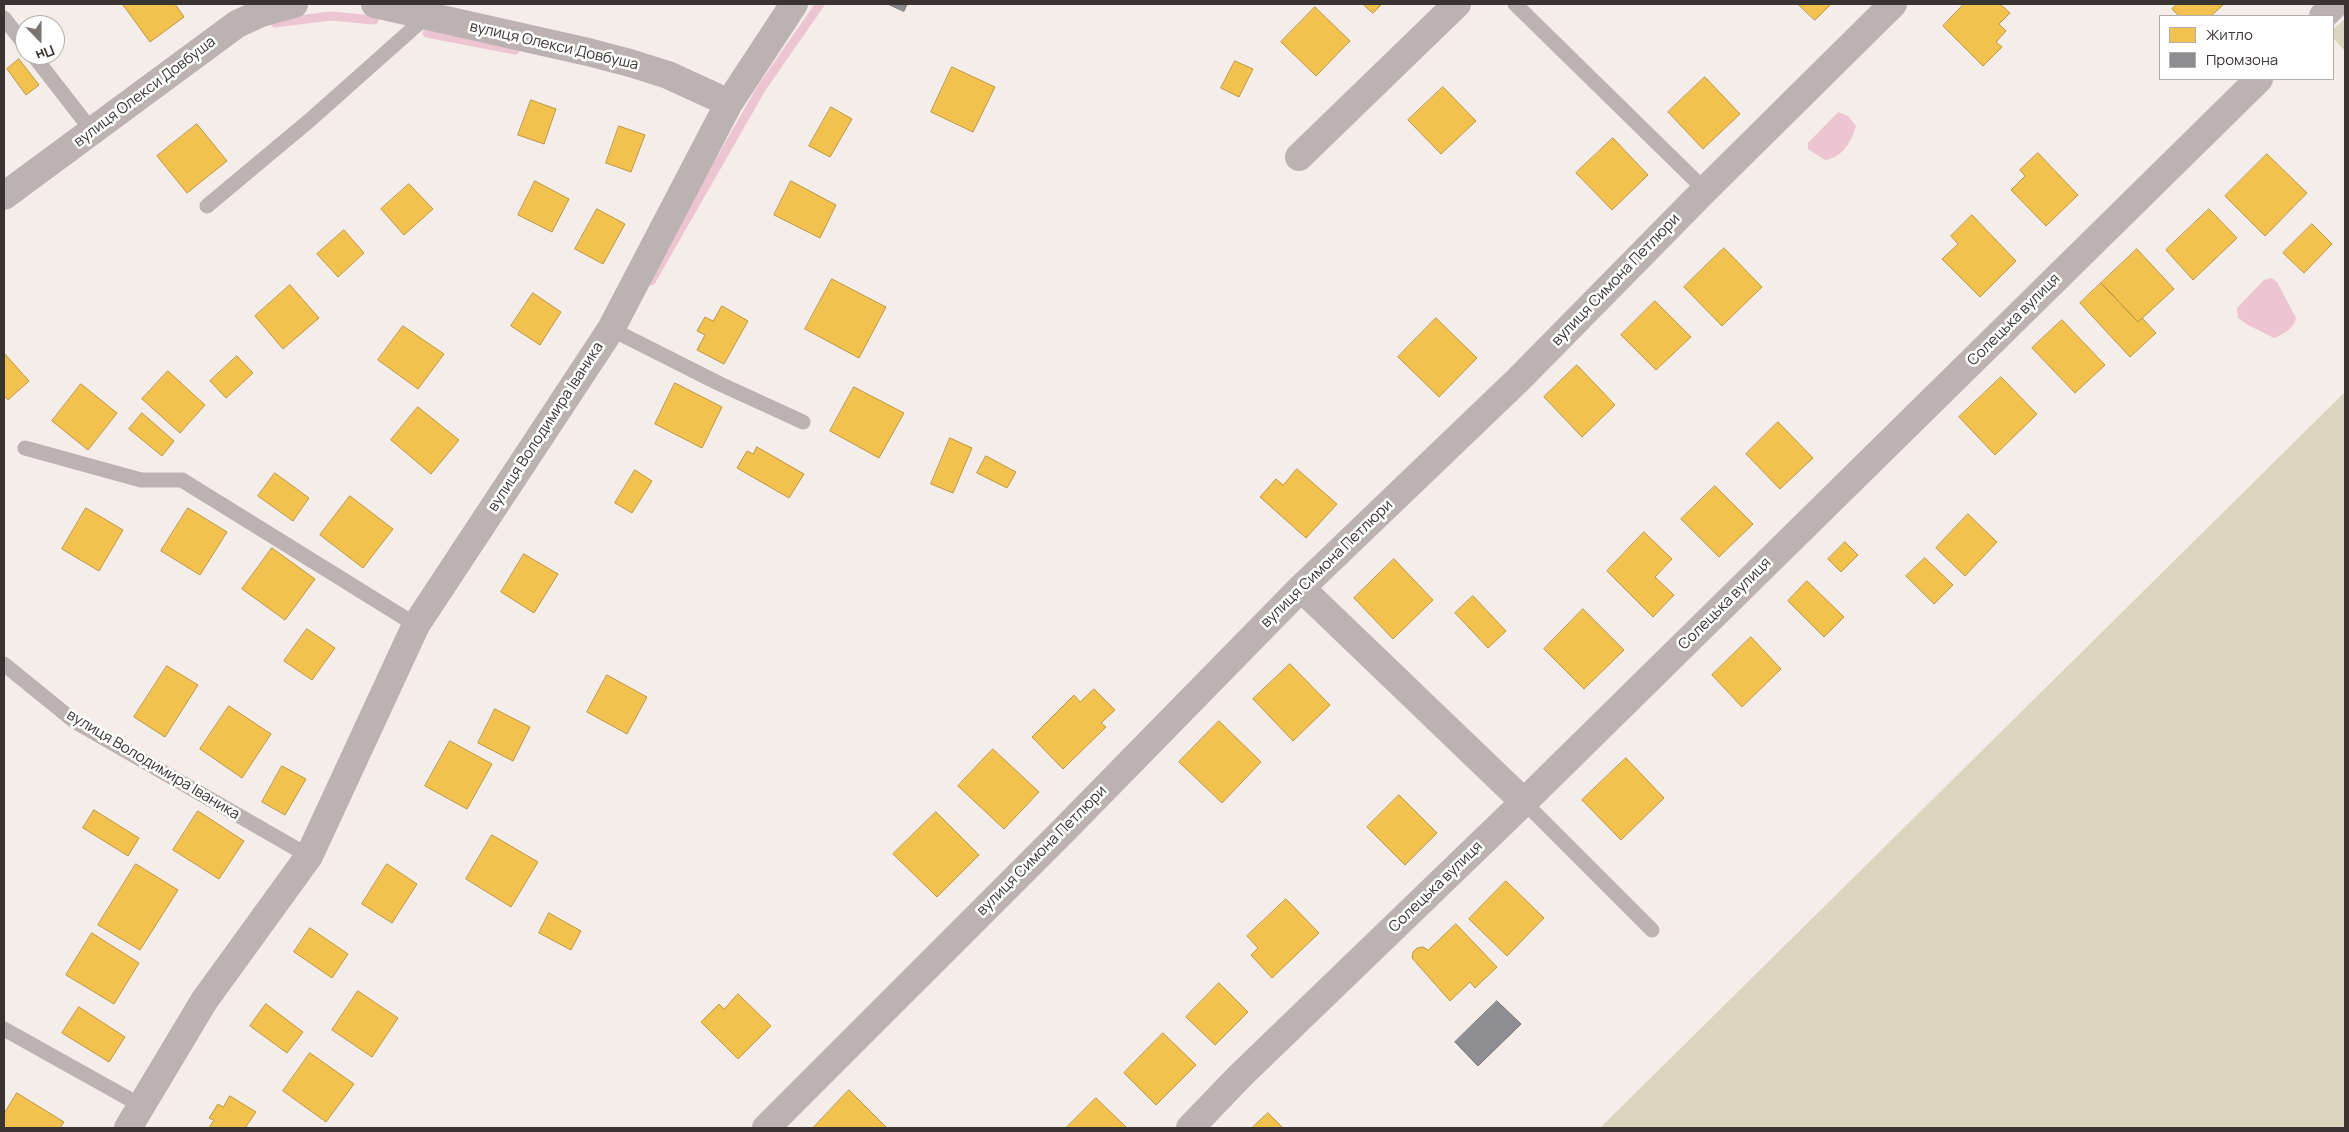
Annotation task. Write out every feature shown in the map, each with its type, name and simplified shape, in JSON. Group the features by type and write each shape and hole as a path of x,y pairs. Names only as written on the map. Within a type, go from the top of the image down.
{"street":[{"name":"вулиця Олекси Довбуша","path":"4,196 237,24 261,13 294,4"},
{"name":"вулиця Олекси Довбуша","path":"375,4 427,16 454,13 668,75 729,102"},
{"name":"вулиця Володимира Іваника","path":"134,1117 204,1001 309,856 416,625 611,329 729,102 794,4"},
{"path":"1299,157 1457,4"},
{"name":"вулиця Симона Петлюри","path":"768,1127 1301,588 1519,378 1893,4"},
{"path":"2324,15 2335,4"},
{"name":"Солецька вулиця","path":"1190,1128 2258,80"},
{"path":"1301,588 1524,802"}],"lane":[{"path":"1515,4 1705,190"},
{"path":"207,206 310,120 427,16"},
{"path":"4,18 15,32"},
{"path":"41,65 92,131"},
{"path":"611,329 718,383 804,422"},
{"path":"25,448 141,480 182,480 416,625"},
{"name":"вулиця Володимира Іваника","path":"4,664 74,721 309,856"},
{"path":"1524,802 1652,930"},
{"path":"4,1029 134,1117"}],"shaded area":[{"path":"2345,19 2345,51 2334,39 2334,28"},
{"path":"1838,112 1848,116 1856,126 1845,148 1831,159 1825,160 1808,149 1808,143"},
{"path":"2272,278 2277,282 2296,318 2291,328 2274,338 2238,318 2237,308 2264,280"},
{"path":"2345,392 2345,1128 1600,1128"}],"building: Житло":[{"path":"175,4 184,17 150,42 123,5"},
{"path":"1363,4 1382,4 1373,13"},
{"path":"1798,4 1831,4 1815,20"},
{"path":"1964,4 2000,4 2010,13 1999,24 2006,31 1996,42 2002,47 1983,66 1943,26"},
{"path":"2177,4 2224,4 2212,15 2178,15 2172,9"},
{"path":"1315,7 1350,41 1316,76 1281,42"},
{"path":"1235,61 1253,69 1239,97 1221,88"},
{"path":"15,62 15,65 24,65 39,85 26,95 7,69"},
{"path":"952,67 995,87 973,132 931,112"},
{"path":"1705,77 1740,114 1703,149 1668,112"},
{"path":"1443,87 1476,121 1441,154 1408,120"},
{"path":"531,100 556,109 544,144 518,135"},
{"path":"831,107 852,119 830,157 809,146"},
{"path":"197,124 227,161 187,193 157,156"},
{"path":"619,126 645,135 631,172 606,163"},
{"path":"1613,138 1648,175 1612,210 1576,173"},
{"path":"2038,153 2078,195 2046,226 2011,190 2025,176 2020,170"},
{"path":"2267,154 2307,193 2265,236 2225,196"},
{"path":"535,181 569,199 552,232 518,215"},
{"path":"791,181 836,205 820,238 774,215"},
{"path":"409,184 433,209 404,235 381,209"},
{"path":"597,209 625,224 603,264 575,249"},
{"path":"2209,209 2237,238 2193,280 2166,250"},
{"path":"1972,215 2016,261 1980,297 1942,259 1958,244 1951,236"},
{"path":"2312,224 2332,244 2304,273 2283,253"},
{"path":"344,230 364,253 338,277 317,254"},
{"path":"1724,248 1762,287 1722,326 1684,287"},
{"path":"2137,249 2174,289 2138,322 2101,283"},
{"path":"832,279 886,307 859,358 805,329"},
{"path":"2101,283 2138,322 2142,318 2156,333 2130,357 2080,303"},
{"path":"290,285 319,318 283,349 255,316"},
{"path":"533,293 561,312 540,345 511,326"},
{"path":"1655,301 1691,337 1656,370 1621,335"},
{"path":"722,306 748,321 724,364 697,350 705,335 697,331 705,317 713,321"},
{"path":"1436,318 1477,358 1439,397 1398,357"},
{"path":"2062,320 2105,365 2075,393 2032,348"},
{"path":"403,326 444,354 418,389 378,360"},
{"path":"4,353 29,381 8,400 4,396"},
{"path":"237,356 253,373 226,398 210,381"},
{"path":"1577,365 1615,405 1582,437 1544,397"},
{"path":"168,371 205,405 180,433 142,399"},
{"path":"2001,377 2037,414 1995,455 1959,417"},
{"path":"675,383 722,407 702,448 655,424"},
{"path":"81,384 117,413 88,450 52,421"},
{"path":"854,387 904,413 879,458 830,431"},
{"path":"418,407 459,440 431,474 391,440"},
{"path":"142,413 174,441 162,456 129,429"},
{"path":"1778,422 1813,458 1780,489 1746,454"},
{"path":"950,438 972,448 953,493 931,484"},
{"path":"757,447 804,474 789,498 737,468 747,451 753,454"},
{"path":"986,456 1016,472 1007,488 977,473"},
{"path":"1297,469 1337,504 1306,538 1260,497 1276,479 1283,485"},
{"path":"635,470 652,481 632,513 615,503"},
{"path":"275,473 309,498 293,521 258,496"},
{"path":"1715,486 1753,524 1719,557 1681,519"},
{"path":"350,496 393,529 363,568 320,535"},
{"path":"86,508 123,530 99,571 62,549"},
{"path":"188,508 227,532 200,575 161,551"},
{"path":"1968,514 1997,542 1965,576 1936,548"},
{"path":"1644,532 1672,559 1655,577 1674,595 1653,617 1607,571"},
{"path":"1845,542 1858,555 1841,572 1828,559"},
{"path":"272,548 315,579 285,620 242,589"},
{"path":"524,554 558,574 534,613 501,592"},
{"path":"1925,558 1953,585 1934,604 1906,576"},
{"path":"1394,559 1433,600 1393,639 1354,598"},
{"path":"1807,581 1844,617 1824,637 1788,601"},
{"path":"1473,596 1506,631 1488,648 1455,613"},
{"path":"1583,609 1624,650 1584,689 1544,649"},
{"path":"307,629 335,648 312,680 284,661"},
{"path":"1751,637 1781,669 1742,707 1712,675"},
{"path":"1290,664 1330,705 1293,741 1253,699"},
{"path":"167,666 198,685 165,737 134,717"},
{"path":"607,675 647,697 627,734 587,712"},
{"path":"1094,689 1115,710 1101,723 1106,727 1063,769 1032,737 1074,695 1080,702"},
{"path":"229,706 271,734 242,778 200,749"},
{"path":"495,709 530,727 513,761 478,743"},
{"path":"1219,721 1261,762 1222,803 1179,762"},
{"path":"450,741 492,764 467,809 425,786"},
{"path":"993,749 1039,792 1004,829 958,786"},
{"path":"1626,758 1664,798 1621,840 1582,800"},
{"path":"282,766 306,779 285,815 262,802"},
{"path":"1399,795 1437,833 1405,865 1367,827"},
{"path":"94,810 139,838 128,856 83,828"},
{"path":"198,811 244,841 219,879 173,850"},
{"path":"936,812 979,855 937,897 893,854"},
{"path":"492,835 538,862 511,907 466,879"},
{"path":"136,864 178,890 140,950 98,925"},
{"path":"387,864 417,884 392,923 362,904"},
{"path":"1506,881 1544,918 1507,956 1469,919"},
{"path":"1286,899 1319,933 1272,978 1251,955 1258,948 1247,936"},
{"path":"549,913 581,931 571,950 539,933"},
{"path":"1456,924 1497,967 1475,988 1470,982 1450,1001 1412,958 1413,952 1417,948 1423,947 1428,950"},
{"path":"310,928 348,954 332,978 294,952"},
{"path":"92,933 139,963 114,1004 66,975"},
{"path":"1219,983 1248,1012 1215,1045 1186,1017"},
{"path":"358,991 398,1018 372,1057 332,1030"},
{"path":"738,994 771,1026 738,1059 701,1022 719,1004 724,1009"},
{"path":"266,1004 303,1032 287,1053 250,1026"},
{"path":"79,1007 125,1037 109,1062 62,1033"},
{"path":"1163,1033 1196,1065 1156,1105 1124,1073"},
{"path":"310,1053 354,1084 326,1122 283,1091"},
{"path":"849,1090 887,1128 813,1128"},
{"path":"17,1093 64,1122 60,1128 4,1128 4,1114"},
{"path":"230,1096 256,1112 245,1128 209,1128 214,1120 209,1118 218,1104 223,1107"},
{"path":"1096,1098 1127,1128 1066,1128"},
{"path":"1268,1113 1283,1128 1252,1128"}],"building: Промзона":[{"path":"888,4 907,4 904,11"},
{"path":"1497,1001 1521,1024 1478,1066 1455,1042"}],"waterway":[{"path":"651,281 761,89 820,4"},
{"path":"275,23 330,16 374,20"},
{"path":"427,33 515,50"}]}
